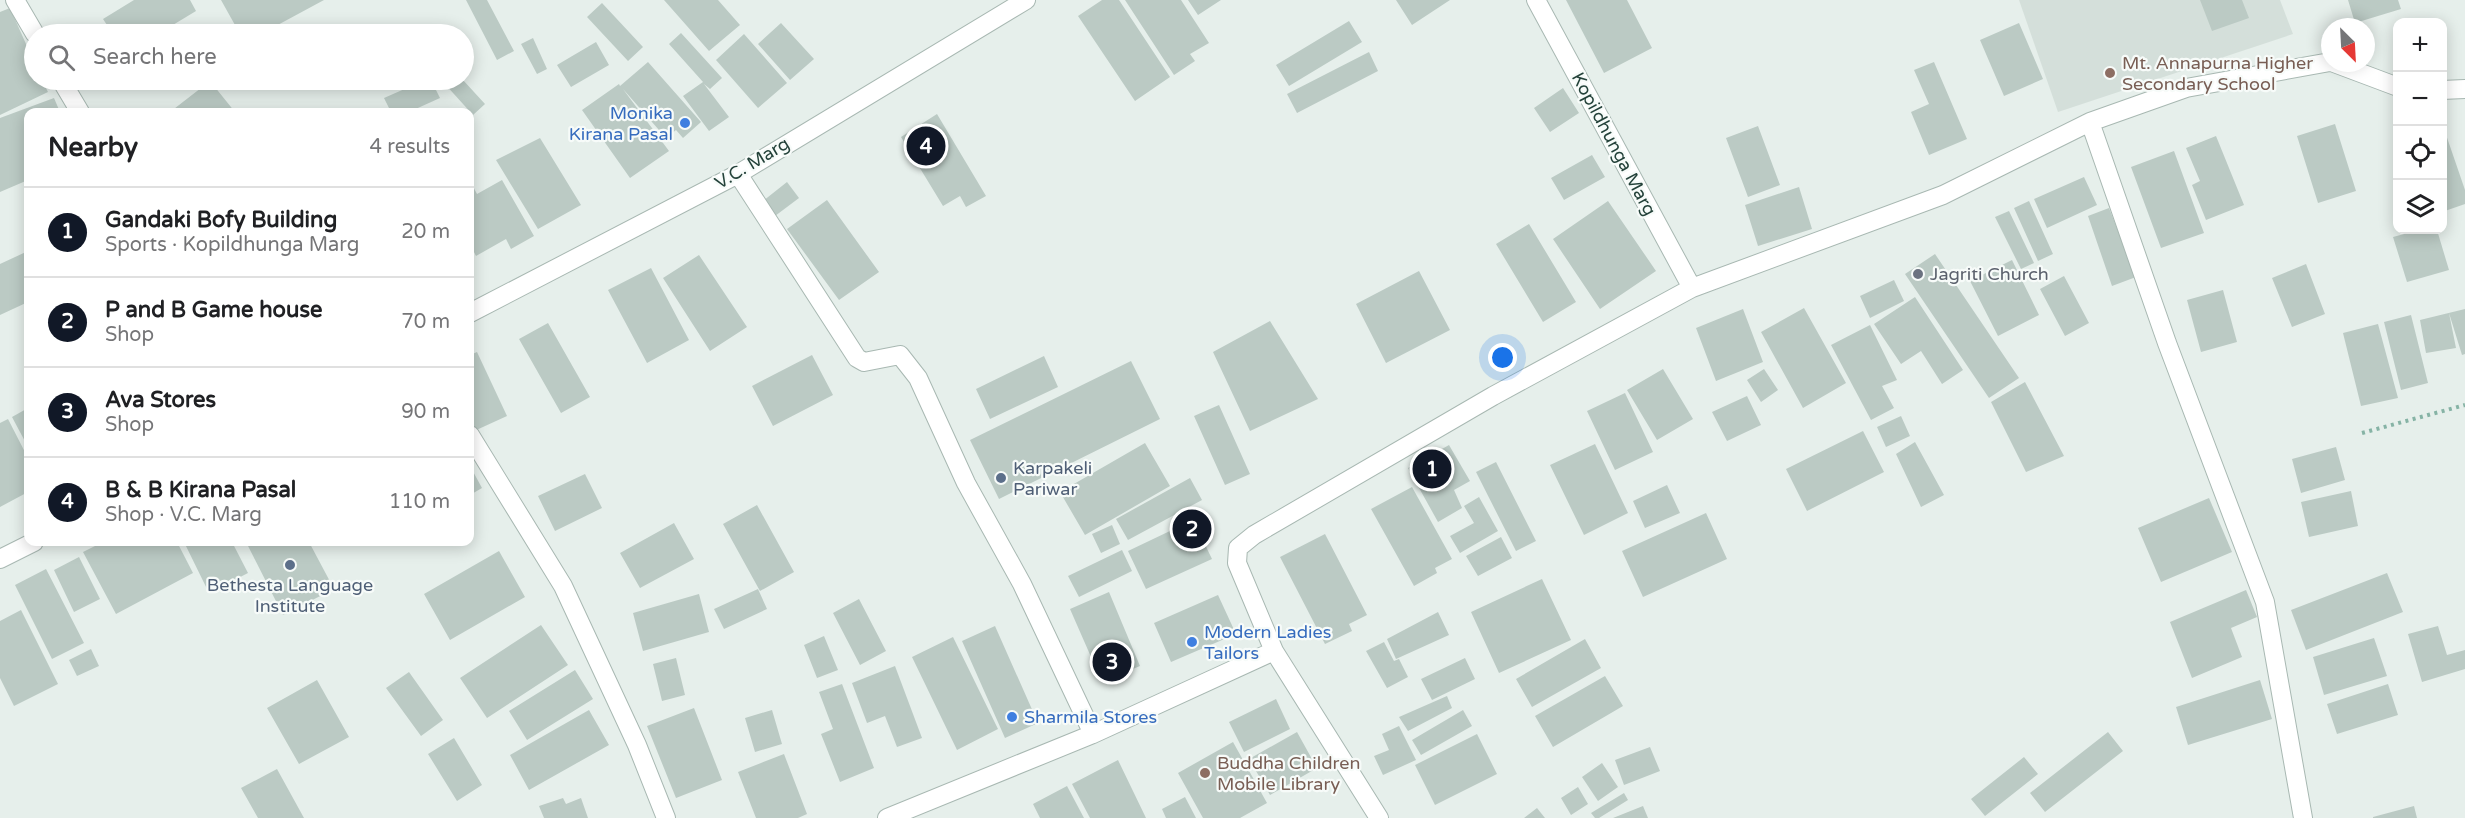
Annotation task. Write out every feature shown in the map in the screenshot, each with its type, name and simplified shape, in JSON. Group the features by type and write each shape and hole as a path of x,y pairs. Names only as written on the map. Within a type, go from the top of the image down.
{"street":[{"path":"15,0 29,24"},
{"name":"V.C. Marg","path":"474,311 738,174 1026,0"},
{"name":"Kopildhunga Marg","path":"1536,0 1692,288"},
{"path":"1379,818 1274,651 1237,563 1238,548 1254,535 1492,396 1692,288 1943,195 2090,122 2186,88 2321,65"},
{"path":"2356,72 2393,86"},
{"path":"2447,90 2465,89"},
{"path":"67,90 78,108"},
{"path":"2090,122 2167,343 2265,602 2303,818"},
{"path":"738,174 857,358 864,362 900,355 918,378 966,483 1022,584 1093,734"},
{"path":"474,441 563,586 637,745 666,818"},
{"path":"0,559 26,546"},
{"path":"887,818 1093,734 1274,651"}],"path":[{"path":"2362,433 2465,405"}],"shaded area":[{"name":"Mt. Annapurna Higher Secondary School","path":"2019,0 2280,0 2293,34 2058,112"}],"building":[{"path":"134,0 190,0 196,11 175,24 106,24 103,19"},
{"path":"221,0 324,0 280,24 234,24"},
{"path":"466,0 487,0 514,51 497,60"},
{"path":"664,0 718,0 740,25 709,51"},
{"path":"1102,0 1119,0 1170,77 1135,101 1078,16"},
{"path":"1125,0 1181,0 1209,43 1190,54 1195,61 1174,75"},
{"path":"1188,0 1221,0 1198,15"},
{"path":"1396,0 1450,0 1412,25"},
{"path":"1566,0 1627,0 1652,48 1604,73"},
{"path":"2200,0 2242,0 2249,18 2212,31"},
{"path":"2348,0 2398,0 2401,9 2371,18 2353,18"},
{"path":"602,3 643,47 628,61 587,17"},
{"path":"10,8 24,40 24,90 47,90 48,92 0,115 0,12"},
{"path":"1349,21 1362,42 1289,86 1276,65"},
{"path":"781,23 814,59 790,80 758,44"},
{"path":"2019,23 2043,79 2004,96 1980,40"},
{"path":"681,33 722,78 710,89 704,84 729,117 709,131 683,96 703,82 669,44"},
{"path":"744,34 787,83 758,108 716,60"},
{"path":"533,38 547,69 537,74 521,44"},
{"path":"596,42 609,65 571,87 557,65"},
{"path":"1369,52 1378,71 1297,113 1287,94"},
{"path":"648,62 701,122 683,138 676,130 666,138 623,89 669,151 630,178 582,110 619,84 620,86"},
{"path":"1934,62 1967,139 1929,155 1911,112 1929,104 1914,70"},
{"path":"1563,88 1579,113 1550,132 1534,108"},
{"path":"198,90 217,90 232,108 175,108"},
{"path":"402,90 436,90 440,98 418,108 389,108 384,98"},
{"path":"450,90 472,90 485,104 474,114 474,108 467,108"},
{"path":"54,98 58,108 27,108"},
{"path":"24,109 24,182 0,192 0,118"},
{"path":"937,114 986,196 966,207 960,196 943,206 901,137"},
{"path":"2335,124 2356,191 2318,203 2297,136"},
{"path":"1758,126 1780,185 1748,197 1726,138"},
{"path":"2216,136 2244,205 2206,220 2192,185 2200,181 2186,148"},
{"path":"540,138 581,205 538,229 496,160"},
{"path":"2447,138 2465,190 2465,204 2447,210"},
{"path":"2174,151 2204,233 2161,248 2131,167"},
{"path":"1592,155 1605,177 1564,200 1551,178"},
{"path":"2084,177 2097,205 2047,228 2034,199"},
{"path":"502,180 534,236 511,249 506,239 476,256 474,252 474,188 477,194"},
{"path":"787,182 799,198 775,216 763,201"},
{"path":"1799,187 1812,229 1758,246 1745,205"},
{"path":"827,200 879,272 839,300 787,229"},
{"path":"1608,201 1656,271 1600,309 1553,239"},
{"path":"2029,201 2053,254 2038,261 2014,208"},
{"path":"2109,208 2136,277 2112,286 2088,216"},
{"path":"2009,211 2034,263 2021,269 1995,217"},
{"path":"1529,224 1576,302 1543,322 1496,244"},
{"path":"2404,234 2438,234 2449,270 2407,282 2393,237"},
{"path":"24,253 24,304 0,315 0,264"},
{"path":"1935,254 2019,378 1989,398 1905,274"},
{"path":"699,255 747,327 710,351 663,278"},
{"path":"2012,260 2039,315 1998,336 1970,281"},
{"path":"2306,264 2325,314 2292,327 2272,278"},
{"path":"651,268 689,340 647,363 608,290"},
{"path":"1419,271 1450,330 1386,363 1356,304"},
{"path":"2064,276 2089,323 2065,336 2040,289"},
{"path":"1894,280 1904,301 1870,318 1860,296"},
{"path":"2223,290 2237,342 2201,352 2187,300"},
{"path":"1915,297 1963,370 1942,384 1921,351 1901,364 1874,324"},
{"path":"1804,308 1846,383 1803,408 1761,332"},
{"path":"1743,309 1763,362 1716,381 1696,328"},
{"path":"2465,309 2465,354 2462,355 2449,313 2456,348 2426,353 2420,320"},
{"path":"2411,315 2428,383 2401,390 2384,322"},
{"path":"1270,321 1318,399 1250,431 1213,352"},
{"path":"548,323 590,397 561,413 519,339"},
{"path":"2378,324 2398,398 2361,406 2343,333"},
{"path":"1870,325 1897,380 1882,386 1894,408 1871,420 1831,345"},
{"path":"477,352 507,416 474,431 474,353"},
{"path":"812,355 833,395 773,426 752,386"},
{"path":"1044,356 1058,387 990,419 976,389"},
{"path":"1131,361 1160,419 999,499 970,440"},
{"path":"1663,369 1693,419 1657,440 1627,390"},
{"path":"1764,369 1778,390 1761,402 1747,380"},
{"path":"2025,382 2064,456 2026,472 1991,402"},
{"path":"1625,393 1653,452 1615,470 1587,411"},
{"path":"1747,396 1761,425 1727,441 1712,412"},
{"path":"1219,405 1250,474 1225,485 1194,416"},
{"path":"24,410 24,440 12,417"},
{"path":"1901,416 1910,436 1886,447 1877,427"},
{"path":"8,419 24,450 24,494 0,507 0,423"},
{"path":"1863,431 1884,472 1807,511 1786,469"},
{"path":"1915,442 1944,495 1921,507 1896,454"},
{"path":"1145,443 1170,486 1085,535 1060,492"},
{"path":"1595,444 1628,513 1584,535 1550,465"},
{"path":"1449,445 1470,481 1454,490 1462,508 1438,522 1408,468"},
{"path":"2336,447 2345,480 2301,493 2292,459"},
{"path":"1496,462 1536,541 1516,551 1476,472"},
{"path":"474,473 482,488 474,493"},
{"path":"585,474 602,508 555,531 538,496"},
{"path":"1190,478 1202,500 1128,540 1116,519"},
{"path":"1667,485 1680,513 1645,528 1633,501"},
{"path":"1412,487 1452,559 1435,568 1437,573 1414,586 1371,509"},
{"path":"2351,491 2358,526 2309,537 2301,502"},
{"path":"1479,497 1498,531 1460,553 1450,536 1474,523 1464,506"},
{"path":"2209,498 2232,552 2161,582 2138,528"},
{"path":"757,505 794,572 760,591 723,524"},
{"path":"1706,513 1727,559 1643,597 1622,551"},
{"path":"1193,520 1212,559 1146,589 1128,551"},
{"path":"674,523 694,559 640,588 620,553"},
{"path":"1112,525 1120,544 1101,553 1092,534"},
{"path":"1325,534 1367,615 1349,624 1352,631 1325,644 1280,557"},
{"path":"1501,537 1512,558 1478,576 1466,556"},
{"path":"95,546 179,546 193,573 116,614 83,552"},
{"path":"186,546 234,546 248,573 209,593"},
{"name":"Bethesta Language Institute","path":"248,546 311,546 334,589 283,615"},
{"path":"1122,550 1132,571 1079,597 1068,576"},
{"path":"499,551 525,597 450,640 424,594"},
{"path":"79,557 100,599 74,612 54,570"},
{"path":"46,569 84,643 52,659 15,585"},
{"path":"2387,573 2403,612 2306,650 2291,610"},
{"path":"1542,579 1571,640 1499,673 1471,612"},
{"path":"758,589 767,609 724,629 714,609"},
{"path":"2246,590 2257,617 2231,628 2242,657 2192,678 2170,622"},
{"path":"1109,592 1140,666 1102,682 1070,609"},
{"path":"699,594 709,632 643,651 633,613"},
{"path":"1218,595 1236,634 1171,662 1154,623"},
{"path":"859,599 886,651 860,665 833,613"},
{"path":"21,610 58,684 14,706 0,678 0,621"},
{"path":"1438,612 1449,635 1396,659 1387,639"},
{"path":"541,625 568,665 487,718 460,678"},
{"path":"995,626 1038,723 1005,738 962,641"},
{"path":"2438,626 2447,655 2465,650 2465,669 2422,682 2408,634"},
{"path":"824,636 838,670 817,678 804,645"},
{"path":"953,637 998,729 957,750 912,657"},
{"path":"2374,638 2387,676 2324,695 2313,657"},
{"path":"1585,639 1601,668 1532,707 1516,679"},
{"path":"1384,642 1394,661 1399,659 1408,677 1387,688 1366,651"},
{"path":"91,649 99,666 77,676 69,660"},
{"path":"676,658 685,695 662,701 653,664"},
{"path":"1465,658 1475,679 1432,700 1421,679"},
{"path":"895,666 922,738 897,747 885,716 867,723 852,683"},
{"path":"575,670 593,699 527,740 509,711"},
{"path":"409,672 443,720 421,736 386,688"},
{"path":"1605,676 1623,706 1553,747 1535,716"},
{"path":"317,680 349,737 299,764 267,708"},
{"path":"2260,680 2272,719 2188,745 2176,707"},
{"path":"842,684 874,768 840,782 821,734 833,729 819,692"},
{"path":"2388,684 2398,715 2337,734 2327,704"},
{"path":"1447,696 1452,708 1408,731 1399,717"},
{"path":"1276,699 1290,729 1244,752 1229,722"},
{"path":"694,708 722,780 676,798 647,726"},
{"path":"589,710 609,745 529,790 510,755"},
{"path":"772,710 782,744 755,752 745,718"},
{"path":"1463,710 1472,726 1421,755 1412,740"},
{"path":"1399,726 1416,760 1383,775 1374,756 1389,750 1382,734"},
{"path":"1297,732 1317,768 1270,795 1249,759"},
{"path":"2108,732 2123,751 2045,812 2030,793"},
{"path":"1477,734 1497,774 1435,805 1415,765"},
{"path":"454,738 482,785 457,801 428,754"},
{"path":"1233,742 1267,803 1240,818 1203,818 1178,773"},
{"path":"1650,747 1660,771 1624,785 1615,760"},
{"path":"784,754 807,814 798,818 756,818 738,772"},
{"path":"2024,757 2038,774 1985,816 1971,799"},
{"path":"1118,760 1146,818 1090,818 1072,784"},
{"path":"1602,763 1618,787 1598,801 1582,777"},
{"path":"277,769 304,818 258,818 241,788"},
{"path":"1067,786 1084,818 1040,818 1033,804"},
{"path":"1578,787 1588,804 1571,815 1561,798"},
{"path":"1624,793 1628,800 1599,818 1595,818 1591,813"},
{"path":"1185,797 1196,818 1166,818 1162,809"},
{"path":"563,798 566,804 581,798 588,818 544,818 539,806"},
{"path":"1643,806 1648,818 1613,818"},
{"path":"2414,806 2417,818 2373,818 2373,817"},
{"path":"1537,808 1545,818 1524,818"}],"place":[{"name":"Mt. Annapurna Higher Secondary School","path":"2110,73"},
{"name":"Monika Kirana Pasal","path":"685,123"},
{"name":"B & B Kirana Pasal","path":"926,146"},
{"name":"Jagriti Church","path":"1918,274"},
{"name":"Gandaki Bofy Building","path":"1432,469"},
{"name":"Karpakeli Pariwar","path":"1001,478"},
{"name":"P and B Game house","path":"1192,529"},
{"name":"Bethesta Language Institute","path":"290,565"},
{"name":"Modern Ladies Tailors","path":"1192,642"},
{"name":"Ava Stores","path":"1112,662"},
{"name":"Sharmila Stores","path":"1012,717"},
{"name":"Buddha Children Mobile Library","path":"1205,773"}]}
